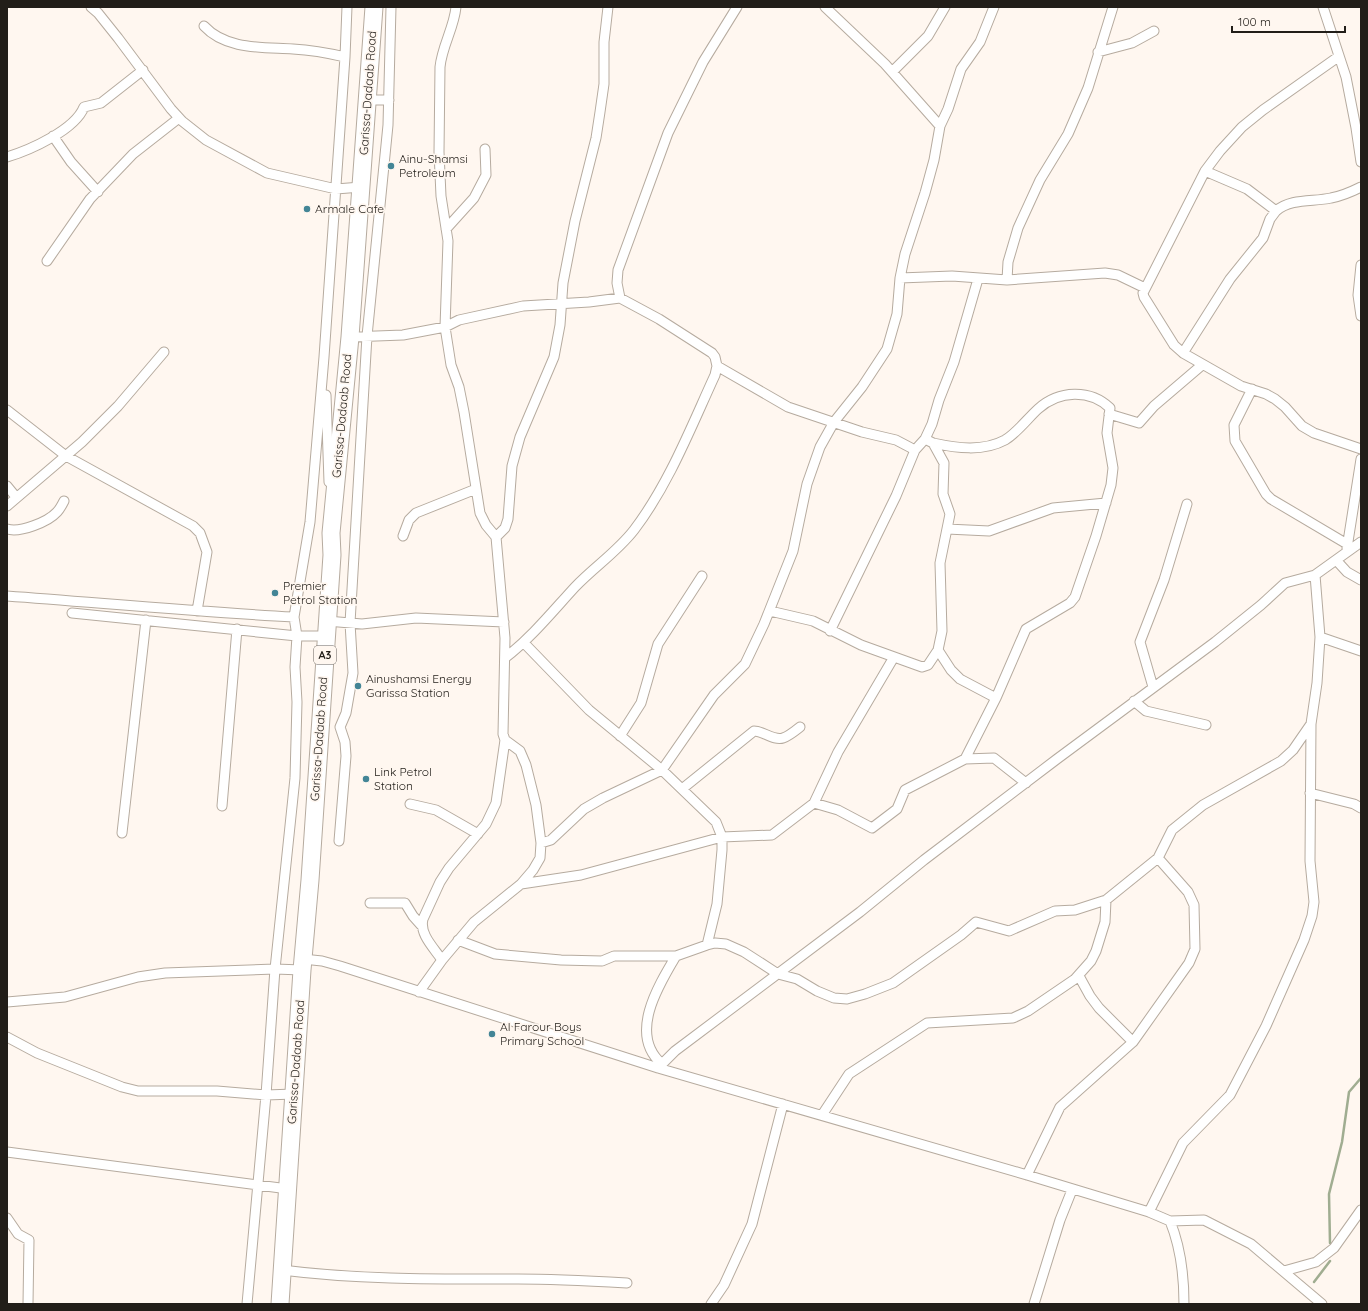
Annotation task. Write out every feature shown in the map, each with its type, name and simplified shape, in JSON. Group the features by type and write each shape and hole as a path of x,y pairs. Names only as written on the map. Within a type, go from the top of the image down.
{"highway":[{"name":"Garissa-Dadaab Road","path":"280,1304 332,555 331,533 350,337 374,7"}],"street":[{"path":"91,7 98,12 179,118 206,140 267,173 336,188 361,188"},
{"path":"247,1304 266,1095 274,969 295,778 297,702 295,667 297,636 294,616 310,522 324,357 345,57 347,7"},
{"path":"339,842 346,756 340,727 346,713 353,673 350,623 367,336 387,133 391,7"},
{"path":"421,925 440,882 449,868 486,824 496,804 505,740 503,734 505,658 504,622 496,538 486,525 480,513 464,412 459,387 450,359 445,327 448,241 441,196 439,152 440,67 442,54 451,31 456,7"},
{"path":"496,538 505,528 508,519 512,466 520,437 554,356 560,325 563,283 567,261 596,138 604,84 604,42 608,7"},
{"path":"620,298 617,283 618,270 668,133 703,62 737,7"},
{"path":"825,7 892,72 940,126"},
{"path":"892,72 928,36 945,7"},
{"path":"541,843 551,840 584,809 603,798 662,770 714,695 745,664 770,612 797,538 810,472 820,447 834,422 862,387 887,349 897,314 900,278 905,254 927,186 940,126 948,110 961,69 980,42 994,7"},
{"path":"1007,280 1008,262 1018,228 1040,180 1068,134 1088,88 1113,7"},
{"path":"1323,7 1338,57 1346,77 1359,127 1361,162"},
{"path":"204,26 218,38 230,42 249,46 317,51 345,57"},
{"path":"1098,52 1132,43 1154,30"},
{"path":"1338,57 1247,122 1220,151 1205,171 1145,288 1144,297 1174,345 1183,353 1242,386 1275,399 1285,407 1302,426 1314,433 1361,449"},
{"path":"7,157 27,151 73,124 81,115 84,107 101,103 143,70"},
{"path":"368,100 388,100"},
{"path":"47,262 81,211 98,192 133,154 179,118"},
{"path":"53,136 71,162 98,192"},
{"path":"446,229 474,198 486,174 485,149"},
{"path":"1205,171 1248,189 1276,211"},
{"path":"1183,353 1230,279 1263,238 1270,219 1276,211 1286,204 1329,199 1361,187"},
{"path":"1361,265 1358,295 1361,316"},
{"path":"900,278 952,276 1007,280 1105,273 1118,275 1145,288"},
{"path":"770,612 813,622 861,645 922,667 928,665 938,650 942,631 943,611 940,563 950,514 943,494 945,466 929,441 939,400 954,362 978,279"},
{"path":"350,337 403,335 445,327 459,320 523,306 562,302 589,302 620,298 659,319 705,347 715,357 717,366 715,375 678,456 655,500 619,547 577,585 524,643 505,658"},
{"path":"7,506 66,456 118,406 164,352"},
{"path":"324,357 331,533"},
{"path":"1110,414 1139,423 1154,406 1202,365"},
{"path":"717,366 788,408 872,435 896,440 915,450"},
{"path":"1252,389 1234,425 1235,441 1266,494 1270,499 1347,549"},
{"path":"830,631 896,496 915,450 929,441 969,448 1003,441 1040,407 1056,398 1072,393 1082,394 1102,402 1110,408 1107,433 1113,468 1111,485 1075,597 1070,603 1027,628 996,698 965,759"},
{"path":"7,410 66,456 193,526 200,533 207,552 197,611"},
{"path":"1347,549 1361,459"},
{"path":"7,486 16,497"},
{"path":"403,536 409,520 416,513 476,489"},
{"path":"7,529 12,530 39,524 56,513 64,502"},
{"path":"947,529 990,531 1053,508 1106,503"},
{"path":"1153,687 1140,642 1164,580 1187,504"},
{"path":"660,1066 675,1051 778,974 1134,701 1215,642 1261,605 1285,583 1315,575 1336,560 1347,549 1361,542"},
{"path":"1336,560 1347,572 1361,580"},
{"path":"1149,1212 1183,1143 1230,1095 1266,1026 1304,940 1312,916 1314,902 1310,861 1311,724 1317,683 1320,637 1315,575"},
{"path":"620,736 641,703 658,644 702,576"},
{"path":"7,596 137,605 197,611 294,616"},
{"path":"72,613 297,636 350,623 362,624 416,618 504,622"},
{"path":"122,834 146,620"},
{"path":"222,806 237,630"},
{"path":"1320,637 1361,651"},
{"path":"524,643 584,705 662,770 713,818 722,838 717,904 707,945"},
{"path":"938,650 951,670 960,679 996,698"},
{"path":"521,884 581,875 722,838 772,835 814,803 838,752 894,657"},
{"path":"1134,701 1146,711 1206,725"},
{"path":"458,940 495,954 521,957 602,961 614,956 676,956 707,945 726,944 744,952 778,974 797,979 817,991 834,998 853,997 865,994 898,979 976,922 1009,931 1054,911 1075,910 1106,900 1158,858 1172,830 1203,805 1281,761 1293,750 1311,724"},
{"path":"682,789 754,731 777,738 783,738 800,728"},
{"path":"419,992 442,960 474,922 521,884 533,870 540,858 541,843 536,805 523,756 505,740"},
{"path":"814,803 838,810 870,827 874,827 897,809 905,790 965,759 994,758 1026,783"},
{"path":"1310,793 1361,808"},
{"path":"410,804 436,810 478,834"},
{"path":"1027,1175 1060,1107 1133,1042 1189,963 1195,948 1194,905 1188,892 1158,858"},
{"path":"822,1115 849,1074 927,1023 1013,1018 1028,1011 1079,976 1091,961 1096,951 1103,928 1106,900"},
{"path":"370,903 405,903 421,925 423,932 442,960"},
{"path":"660,1066 651,1052 647,1021 652,1000 676,956"},
{"path":"7,1002 65,997 138,976 164,973 274,969 322,961 783,1104 1149,1212 1170,1221 1191,1219 1209,1222 1252,1244 1322,1304"},
{"path":"1079,976 1090,996 1099,1008 1133,1042"},
{"path":"7,1037 37,1054 122,1087 138,1091 217,1091 266,1095 294,1094"},
{"path":"711,1304 724,1285 752,1224 783,1104"},
{"path":"7,1152 146,1167 257,1186 288,1189"},
{"path":"1034,1304 1058,1227 1072,1190"},
{"path":"1284,1271 1316,1262 1334,1248 1361,1212"},
{"path":"7,1218 18,1234 29,1240 28,1304"},
{"path":"1170,1221 1177,1238 1182,1264 1184,1276 1184,1304"},
{"path":"282,1270 326,1276 401,1279 519,1279 627,1283"}],"waterway":[{"path":"1330,1243 1329,1194 1342,1142 1349,1092 1361,1078"},
{"path":"1314,1282 1330,1261"}],"place":[{"name":"Ainu-Shamsi Petroleum","path":"391,166"},
{"name":"Armale Cafe","path":"307,209"},
{"name":"Premier Petrol Station","path":"275,593"},
{"name":"Ainushamsi Energy Garissa Station","path":"358,686"},
{"name":"Link Petrol Station","path":"366,779"},
{"name":"Al Farour Boys Primary School","path":"492,1034"}]}
